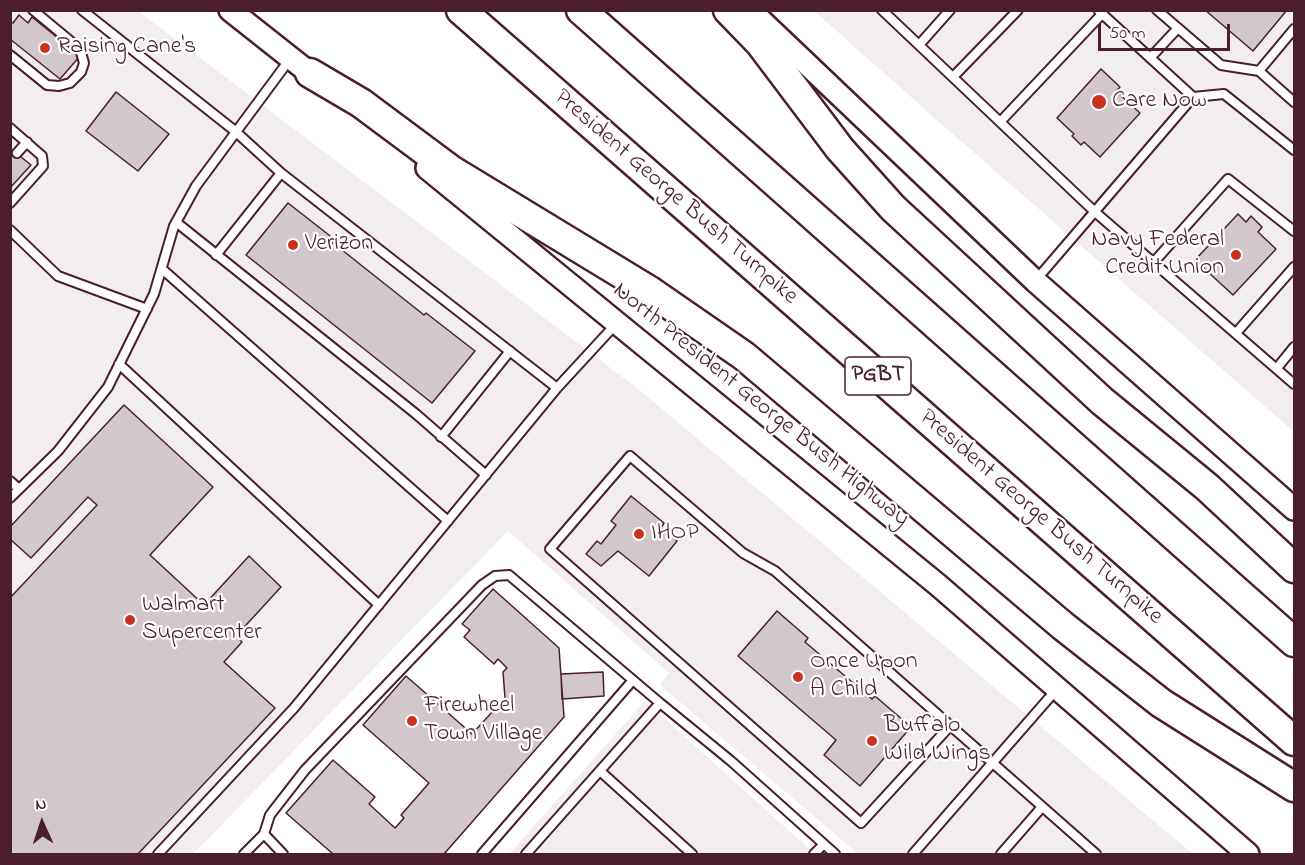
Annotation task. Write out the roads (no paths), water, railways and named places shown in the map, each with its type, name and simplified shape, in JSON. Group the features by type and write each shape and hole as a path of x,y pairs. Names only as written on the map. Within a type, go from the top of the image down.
{"highway":[{"name":"President George Bush Turnpike","path":"461,10 1294,741"},
{"path":"581,10 1294,642"},
{"path":"729,10 760,43 840,149 894,208 1102,401 1207,487 1294,568"},
{"path":"300,65 361,103 451,170 650,291 744,356 1090,647 1161,703 1294,787"}],"main road":[{"name":"North President George Bush Highway","path":"230,10 938,585 1248,855"},
{"path":"750,10 1035,281 1294,509"}],"lane":[{"path":"10,55 47,85 59,87 70,83 81,72 84,63 80,49 33,10"},
{"path":"82,10 235,131 281,172 557,388"},
{"path":"882,10 1095,212 1294,384"},
{"path":"919,45 950,10"},
{"path":"953,77 1018,10"},
{"path":"1156,10 1221,64 1259,71 1294,102"},
{"path":"1000,122 1100,12 1193,97"},
{"path":"1150,58 1178,28"},
{"path":"1259,71 1294,29"},
{"path":"10,498 58,451 108,387 147,309 177,222 196,186 235,131 300,65"},
{"path":"1035,281 1193,97 1224,94 1294,150"},
{"path":"10,128 42,156 43,166 10,203"},
{"path":"17,153 27,142"},
{"path":"216,255 281,172"},
{"path":"1154,262 1228,179 1294,231"},
{"path":"177,222 486,475"},
{"path":"10,230 58,276 147,309"},
{"path":"1236,333 1294,267"},
{"path":"162,269 448,521"},
{"path":"158,855 294,708 557,388 618,323"},
{"path":"1277,368 1294,347"},
{"path":"441,437 510,351"},
{"path":"119,364 379,605"},
{"path":"950,726 861,823 550,549 630,456 743,553 775,572 950,726 992,764 1096,855"},
{"path":"10,481 19,489"},
{"path":"244,855 264,834 270,815 305,770 482,585 495,576 509,575 731,761 835,855"},
{"path":"482,855 633,680"},
{"path":"913,855 1057,689"},
{"path":"526,855 660,703"},
{"path":"600,771 692,855"},
{"path":"1001,855 1042,807"},
{"path":"264,834 283,855"},
{"path":"814,855 824,844"}],"place":[{"name":"Raising Cane's","path":"45,48"},
{"name":"Care Now","path":"1099,102"},
{"name":"Verizon","path":"293,245"},
{"name":"Navy Federal Credit Union","path":"1236,255"},
{"name":"IHOP","path":"639,534"},
{"name":"Walmart Supercenter","path":"130,620"},
{"name":"Once Upon A Child","path":"798,677"},
{"name":"Firewheel Town Village","path":"412,721"},
{"name":"Buffalo Wild Wings","path":"872,741"}]}
